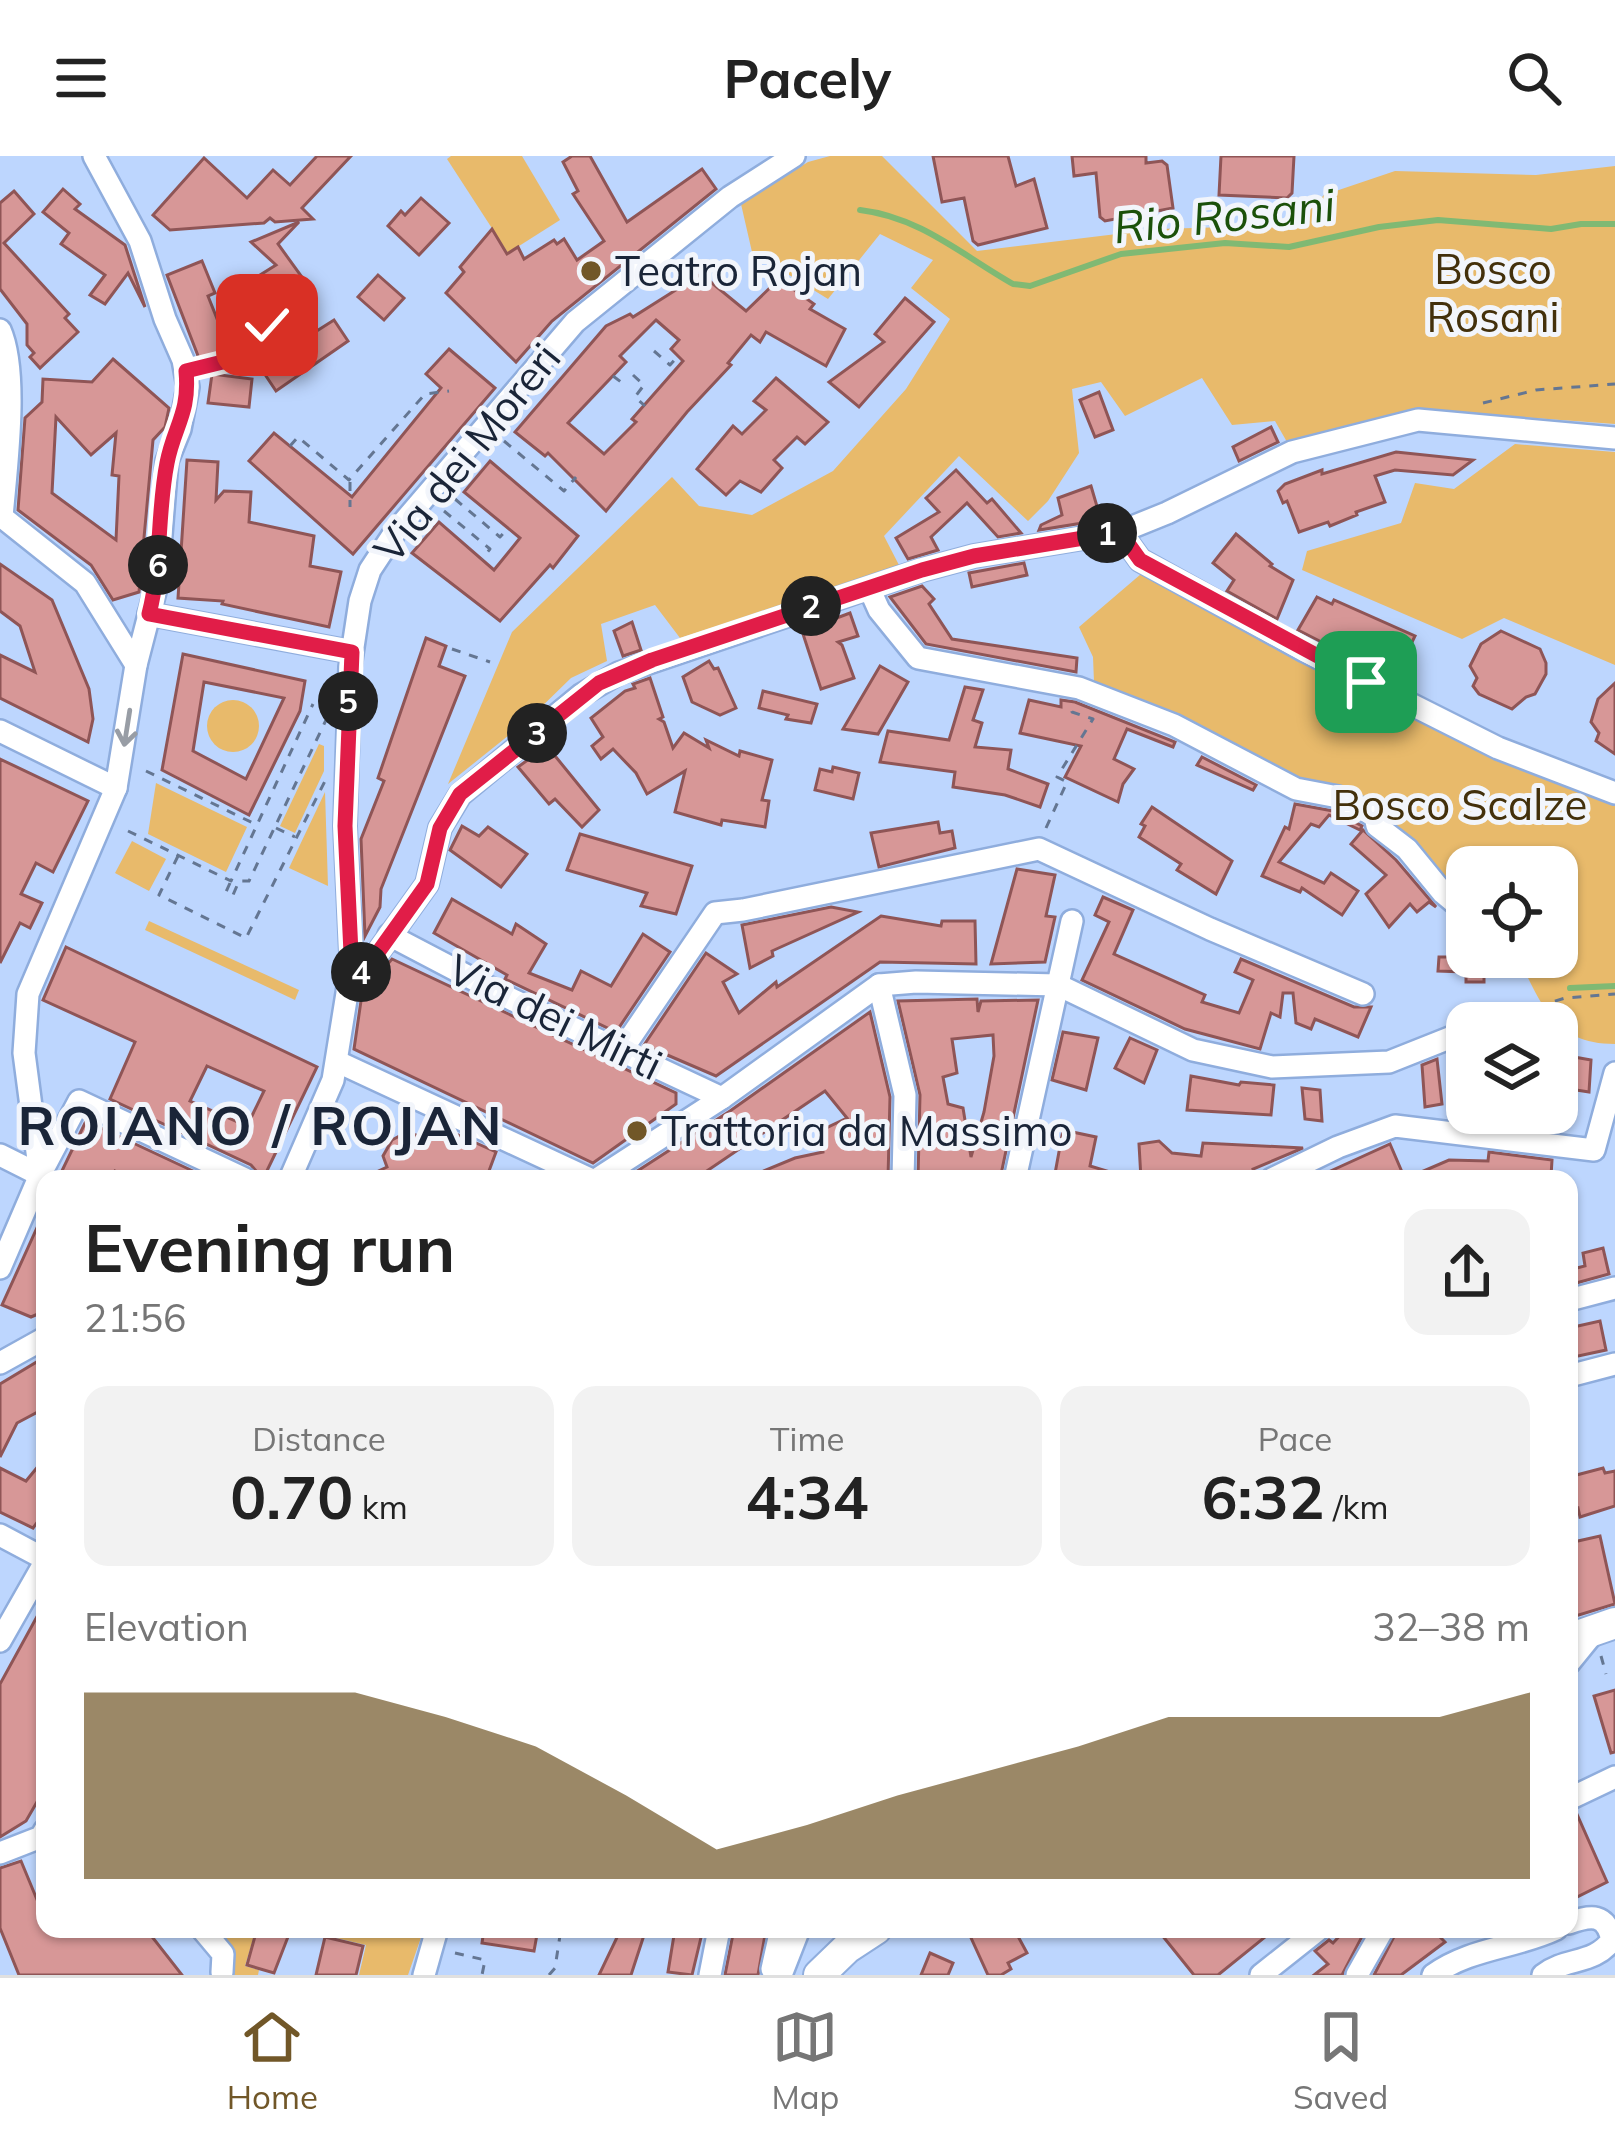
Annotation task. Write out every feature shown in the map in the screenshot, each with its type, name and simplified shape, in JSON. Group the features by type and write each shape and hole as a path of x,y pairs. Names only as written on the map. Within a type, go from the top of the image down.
{"main road":[{"path":"819,1975 862,1938"}],"street":[{"path":"39,1170 23,1053 28,994 116,788 136,665 157,584 167,461 186,409 186,371 140,241 94,156"},
{"name":"Via dei Moreri","path":"294,1170 338,1062 348,987 351,953 345,826 352,652 365,583 386,544 575,322 730,196 785,158"},
{"path":"0,330 8,353 9,379 2,518 85,583 136,665"},
{"path":"348,987 427,884 440,828 460,794 581,695 652,660 974,556 1120,532 1292,452 1399,422 1615,438"},
{"path":"1120,532 1140,560 1304,650 1498,748 1615,793"},
{"path":"869,590 918,658 1078,688 1174,725 1296,789 1354,804 1376,816 1377,826 1407,849 1446,896"},
{"path":"149,614 352,652"},
{"path":"0,730 116,788"},
{"path":"622,1050 715,913 1039,848 1363,994"},
{"path":"1017,1170 1072,921"},
{"name":"Via dei Mirti","path":"389,935 511,999 722,1098"},
{"path":"608,1170 722,1098 879,986 916,982 1058,986 1193,1050 1272,1066 1389,1063 1446,1040"},
{"path":"879,986 905,1095 903,1170"},
{"path":"338,1062 574,1170"},
{"path":"1297,1170 1396,1126 1594,1150 1615,1073"},
{"path":"43,1170 79,1101 226,1170"},
{"path":"0,1155 36,1173"},
{"path":"0,1268 36,1184"},
{"path":"1578,1298 1615,1288"},
{"path":"0,1363 36,1343"},
{"path":"1578,1374 1615,1364"},
{"path":"0,1535 36,1556"},
{"path":"0,1641 36,1577"},
{"path":"1578,1795 1615,1777"},
{"path":"0,1852 36,1838"},
{"path":"1543,1975 1561,1963 1593,1959 1612,1940 1601,1918 1590,1915 1578,1920"},
{"path":"210,1938 223,1954 222,1972"},
{"path":"424,1975 435,1938"},
{"path":"710,1975 717,1938"},
{"path":"770,1975 779,1938"},
{"path":"781,1975 795,1938"},
{"path":"1261,1975 1308,1938"},
{"path":"1357,1975 1378,1938"},
{"path":"1433,1975 1472,1954 1537,1938"}],"path":[{"path":"186,371 247,356 269,339 268,322 297,302 295,298"},
{"path":"654,351 670,365 678,356"},
{"path":"633,375 644,385 634,397 644,406"},
{"path":"613,376 625,385"},
{"path":"1477,405 1535,390 1615,384"},
{"path":"350,507 350,480 361,467 425,394 449,392"},
{"path":"406,416 412,422"},
{"path":"290,446 298,437 350,480"},
{"path":"502,440 564,491 576,477"},
{"path":"361,467 371,476"},
{"path":"454,498 500,537 508,528"},
{"path":"443,510 490,549 482,559"},
{"path":"452,649 490,662"},
{"path":"313,704 226,892 232,896 239,881 249,881 329,713"},
{"path":"1039,848 1067,782 1057,776 1093,719 1072,712 1072,704"},
{"path":"178,856 159,895 246,938 330,770"},
{"path":"146,771 257,825"},
{"path":"275,828 296,838"},
{"path":"128,831 231,881"},
{"path":"1552,1002 1615,994"},
{"path":"1595,1636 1606,1674"},
{"path":"435,1938 485,1960 482,1975"},
{"path":"549,1975 555,1968 560,1938"}],"green space":[{"path":"522,156 560,220 508,253 447,159"},
{"name":"Bosco Rosani","path":"830,156 882,156 977,251 1158,229 1295,225 1324,195 1395,171 1536,175 1615,166 1615,424 1411,409 1287,442 1275,421 1232,425 1202,378 1125,416 1101,382 1072,389 1079,453 1048,501 1028,521 959,456 884,536 900,567 680,638 655,605 601,624 607,661 571,678 529,719 448,784 512,632 672,477 699,506 752,515 833,471 906,389 950,319 911,288 933,260 880,234 828,299 752,252 741,204 808,162"},
{"name":"Bosco Scalze","path":"1515,444 1615,452 1615,665 1504,618 1462,639 1302,570 1307,551 1401,523 1415,483 1454,489"},
{"name":"Bosco Scalze","path":"1141,574 1447,732 1615,806 1615,1044 1578,1037 1578,1002 1541,1002 1529,978 1578,978 1578,846 1446,846 1446,882 1388,826 1385,812 1348,789 1294,779 1094,682 1093,657 1079,627"},
{"path":"233,700 251,708 259,726 251,744 233,752 215,744 207,726 215,708"},
{"path":"319,744 324,746 324,771 295,833 280,826"},
{"path":"156,783 247,827 226,872 148,834"},
{"path":"325,792 328,886 289,868"},
{"path":"132,841 166,859 149,891 115,873"},
{"path":"149,921 299,990 295,1000 145,930"},
{"path":"212,1938 253,1938 245,1966 259,1970 258,1975 226,1975"},
{"path":"336,1938 421,1938 408,1975 359,1975 366,1945"}],"building":[{"path":"317,156 351,156 302,208 313,219 275,222 270,218 264,223 170,230 153,215 204,158 247,198 273,170 290,185"},
{"path":"572,156 590,156 627,222 702,169 716,189 552,321 516,362 446,293 464,272 460,267 492,229 507,254 518,247 524,259 564,239 577,260 604,241 573,194 578,191 563,162"},
{"path":"933,156 1008,156 1016,186 1034,179 1047,228 978,245 973,241 964,198 942,202"},
{"path":"1072,156 1146,156 1146,163 1162,161 1167,165 1173,208 1105,221 1100,217 1096,173 1074,176"},
{"path":"1221,156 1294,156 1292,193 1287,198 1219,195"},
{"path":"63,189 80,204 75,209 125,245 145,307 128,273 105,304 90,295 105,275 61,244 69,233 43,212"},
{"path":"14,191 34,214 4,243 69,314 65,318 78,332 40,368 30,357 34,353 27,345 27,324 0,289 0,203"},
{"path":"421,198 449,223 419,255 388,226"},
{"path":"299,222 278,244 312,291 261,319 241,287 276,265 251,242"},
{"path":"202,261 215,293 208,296 229,349 200,361 167,275"},
{"path":"701,274 746,311 779,279 814,304 810,309 845,329 826,366 766,332 760,342 751,335 728,363 731,365 606,511 548,453 545,456 515,432 606,326 630,314 633,317","holes":["656,320 679,340 671,349 683,361 632,419 636,422 604,454 568,423 626,362 620,356"]},
{"path":"378,275 404,298 384,320 358,297"},
{"path":"905,298 934,322 859,407 829,382 884,342 875,334"},
{"path":"334,320 348,341 276,391 260,367"},
{"path":"449,349 495,388 353,554 249,461 274,433 352,497 441,388 426,374"},
{"path":"113,359 169,408 165,427 153,440 139,592 113,600 91,565 18,510 25,418 42,402 43,379 92,382","holes":["56,417 91,455 116,433 112,475 119,476 116,540 52,493"]},
{"path":"212,374 252,379 249,407 208,403"},
{"path":"776,378 828,422 805,444 797,437 774,460 782,468 761,492 740,481 726,495 697,469 733,426 742,434 766,410 754,401"},
{"path":"1099,392 1113,430 1095,437 1080,400"},
{"path":"1271,427 1278,442 1239,461 1233,447"},
{"path":"1396,452 1473,460 1453,475 1395,470 1375,476 1385,502 1330,526 1328,522 1299,532 1278,491 1285,484"},
{"path":"187,460 218,462 216,500 224,491 251,492 249,522 314,536 310,566 341,572 329,627 223,601 178,598"},
{"path":"490,461 578,536 500,621 412,553 439,522 494,570 520,538 464,492"},
{"path":"956,470 987,503 992,499 1021,533 998,537 967,503 931,537 938,550 908,559 896,538 939,512 926,498"},
{"path":"1091,486 1101,520 1039,530 1062,515 1058,498"},
{"path":"1236,534 1293,580 1277,619 1227,591 1234,580 1213,563"},
{"path":"1024,563 1027,575 972,587 969,573"},
{"path":"0,564 52,600 89,689 93,719 88,742 0,698 0,655 35,672 20,626 0,611"},
{"path":"922,586 934,599 929,604 952,639 1077,658 1076,672 926,644 890,597"},
{"path":"1317,597 1415,636 1394,679 1298,630"},
{"path":"850,613 858,636 838,642 854,678 821,689 802,631"},
{"path":"632,622 641,650 623,656 614,631"},
{"path":"1501,631 1540,649 1546,663 1546,674 1535,694 1512,709 1479,694 1470,666 1481,644"},
{"path":"426,638 446,646 439,666 465,676 365,936 361,839 384,781 378,778"},
{"path":"183,654 305,681 300,711 249,815 162,770","holes":["204,682 284,698 246,779 193,751"]},
{"path":"709,661 718,668 736,708 720,715 692,702 683,677"},
{"path":"880,666 908,682 878,734 843,729"},
{"path":"650,678 663,717 659,719 673,748 684,733 709,748 706,740 739,756 740,751 772,760 762,800 769,801 765,827 722,820 721,825 675,812 685,771 647,794 636,773 613,749 601,759 592,746 603,737 591,718 635,688 633,684"},
{"path":"1615,683 1615,754 1596,741 1599,733 1591,722 1598,699"},
{"path":"965,687 983,690 973,720 982,723 975,747 1011,750 1008,769 1048,784 1040,807 1005,795 953,787 955,772 880,762 888,731 949,740"},
{"path":"763,691 817,704 811,723 759,708"},
{"path":"1029,700 1061,707 1061,700 1075,702 1175,742 1173,747 1127,729 1114,759 1134,769 1118,802 1065,777 1081,746 1020,733"},
{"path":"547,746 599,810 582,827 555,799 549,804 518,767"},
{"path":"1202,757 1256,785 1253,790 1197,765"},
{"path":"0,759 88,801 53,872 36,863 21,894 42,903 30,928 20,923 0,963"},
{"path":"833,767 859,773 853,799 815,790 820,769 832,772"},
{"path":"1295,804 1333,811 1362,826 1360,830 1329,815 1319,827 1311,824 1279,862 1324,883 1331,873 1358,891 1342,915 1302,888 1300,892 1262,876 1285,827 1289,829"},
{"path":"1152,807 1232,861 1216,894 1177,870 1181,864 1139,837"},
{"path":"938,822 940,833 952,831 955,848 879,867 871,833"},
{"path":"462,826 479,836 488,827 527,854 501,887 450,850"},
{"path":"1363,830 1436,907 1429,902 1417,912 1410,904 1389,927 1366,894 1386,875 1351,844"},
{"path":"580,834 692,866 676,914 641,906 647,893 567,870"},
{"path":"1017,869 1055,875 1046,916 1055,917 1045,962 991,964"},
{"path":"1103,897 1133,910 1114,954 1205,995 1202,1002 1239,1013 1253,980 1235,972 1241,959 1354,1007 1371,1007 1358,1037 1315,1019 1311,1029 1296,1023 1293,993 1283,993 1280,1017 1271,1013 1260,1049 1185,1029 1082,980 1109,922 1095,915"},
{"path":"452,899 512,934 516,924 546,944 529,973 572,990 581,971 611,986 643,934 670,952 616,1032 505,979 507,975 434,933"},
{"path":"831,907 858,912 772,951 773,956 750,968 742,925"},
{"path":"881,916 941,926 942,921 975,921 976,964 880,962 716,1076 644,1045 706,953 737,974 723,982 739,1013 776,982 777,987"},
{"path":"66,947 317,1067 267,1170 255,1170 110,1099 135,1042 43,1000","holes":["207,1066 264,1091 247,1126 190,1101"]},
{"path":"1439,957 1446,957 1446,971 1438,971"},
{"path":"392,959 676,1093 676,1104 593,1163 354,1049 362,994"},
{"path":"977,999 978,1012 981,1001 1038,1000 1002,1170 918,1170 920,1095 898,1001","holes":["993,1035 984,1112 971,1157 963,1108 948,1104 943,1077 957,1073 952,1039"]},
{"path":"870,1012 890,1097 888,1170 766,1170 823,1152 822,1130 847,1118 825,1091 708,1170 639,1170"},
{"path":"1063,1032 1098,1038 1086,1090 1052,1080"},
{"path":"1130,1038 1157,1050 1144,1083 1115,1068"},
{"path":"1578,1058 1591,1060 1589,1092 1578,1090"},
{"path":"1437,1059 1442,1104 1425,1107 1422,1065"},
{"path":"1191,1076 1239,1085 1274,1085 1271,1115 1187,1110"},
{"path":"1302,1088 1320,1090 1322,1121 1305,1119"},
{"path":"86,1121 191,1170 62,1170"},
{"path":"445,1129 496,1152 489,1170 380,1170 387,1167 383,1156 392,1140 407,1132 424,1138"},
{"path":"1063,1130 1096,1137 1090,1166 1103,1170 1056,1170"},
{"path":"1159,1141 1172,1153 1201,1156 1203,1143 1303,1148 1253,1170 1140,1170 1139,1144"},
{"path":"1390,1144 1401,1170 1333,1170"},
{"path":"1489,1152 1552,1160 1551,1170 1426,1170 1449,1160 1488,1161"},
{"path":"36,1230 36,1315 2,1305"},
{"path":"1603,1248 1609,1274 1578,1283 1578,1268 1585,1266 1583,1253"},
{"path":"1600,1321 1606,1350 1578,1356 1578,1326"},
{"path":"36,1362 36,1413 17,1423 0,1457 0,1384"},
{"path":"0,1468 26,1481 36,1469 33,1528 0,1512"},
{"path":"1603,1468 1605,1473 1615,1471 1615,1506 1580,1517 1578,1475"},
{"path":"1600,1536 1615,1604 1578,1615 1578,1541"},
{"path":"36,1618 36,1804 26,1821 0,1837 0,1684"},
{"path":"1615,1690 1615,1752 1611,1753 1594,1696"},
{"path":"1578,1817 1607,1882 1578,1896"},
{"path":"21,1861 36,1897 36,1938 153,1938 182,1975 19,1975 0,1928 0,1868"},
{"path":"254,1938 288,1938 274,1973 247,1965"},
{"path":"325,1938 363,1946 356,1975 316,1975"},
{"path":"483,1938 536,1938 534,1951 482,1943"},
{"path":"617,1938 643,1938 631,1975 599,1975"},
{"path":"674,1938 701,1938 692,1975 668,1972"},
{"path":"732,1938 764,1938 758,1975 725,1975"},
{"path":"971,1938 1019,1938 1027,1953 1008,1963 1011,1969 1001,1975 988,1975"},
{"path":"1164,1938 1264,1938 1218,1975 1194,1975"},
{"path":"1338,1938 1361,1938 1342,1975 1314,1975 1328,1964 1315,1951 1329,1940 1333,1943"},
{"path":"1393,1938 1441,1938 1445,1942 1401,1975 1374,1975"},
{"path":"930,1953 953,1963 948,1975 921,1975"}],"waterway":[{"name":"Rio Rosani","path":"860,210 902,220 1013,284 1030,286 1121,254 1225,243 1289,247 1379,227 1438,220 1551,229 1615,224"},
{"path":"1570,988 1615,986"}],"place":[{"name":"Teatro Rojan","path":"591,271"},
{"name":"Trattoria da Massimo","path":"637,1131"}],"district":[{"name":"ROIANO / ROJAN","path":"261,1126"}],"route":[{"path":"267,325 269,339 247,356 186,371 186,409 167,461 157,584 149,614 352,652 345,826 351,953 348,987 427,884 440,828 460,794 581,695 652,660 922,570 974,556 1120,532 1140,560 1366,682"}]}
